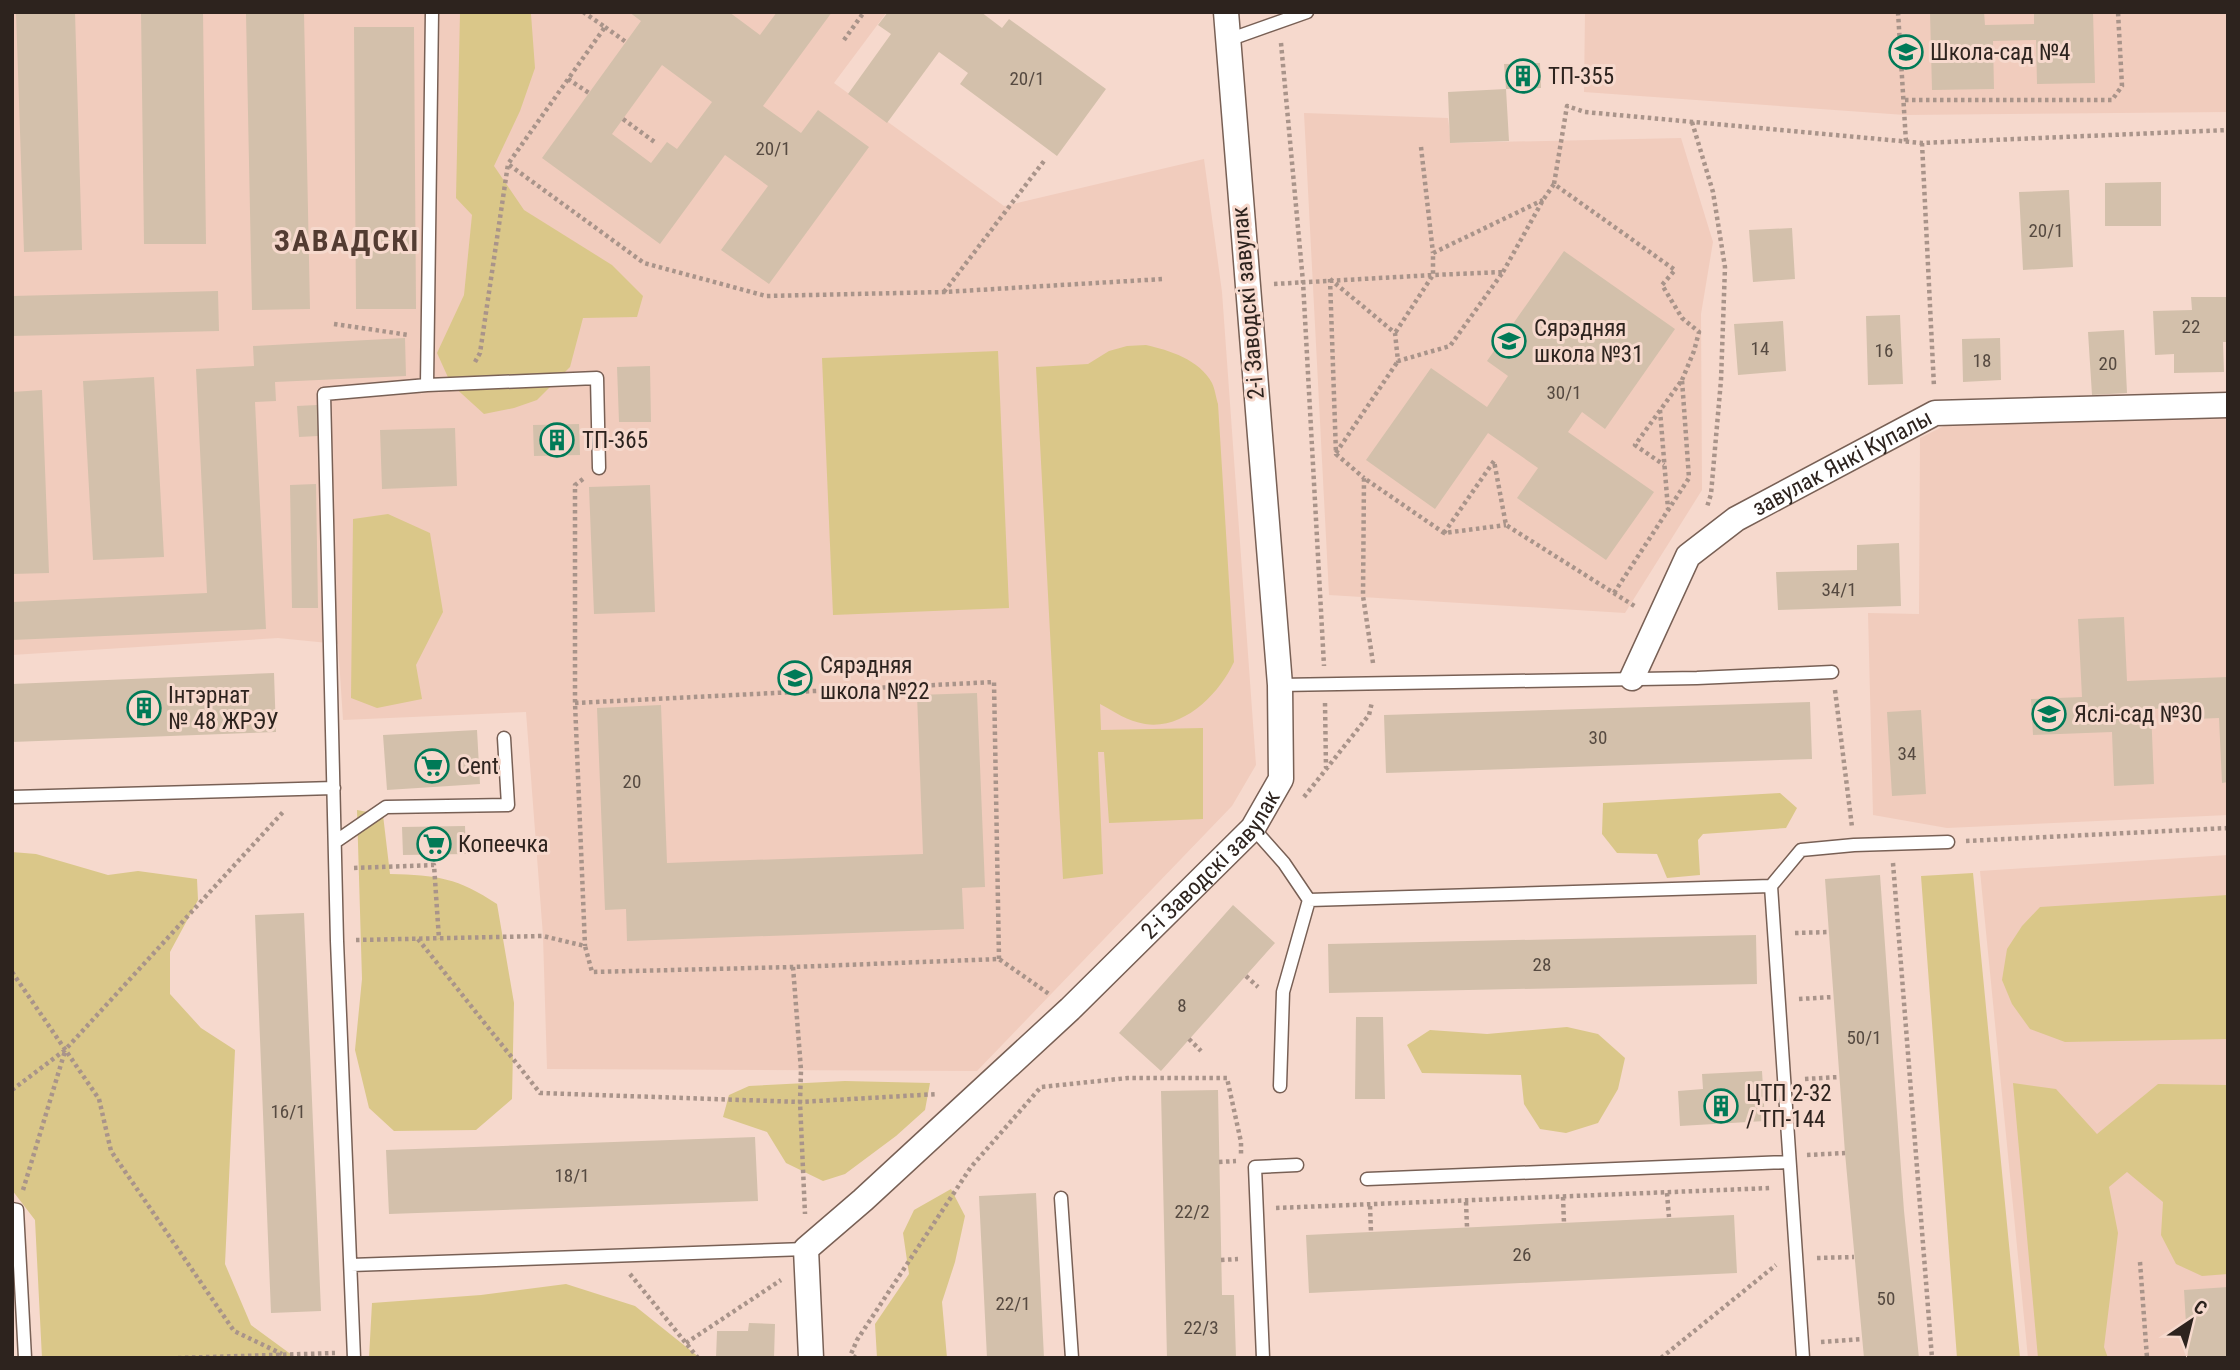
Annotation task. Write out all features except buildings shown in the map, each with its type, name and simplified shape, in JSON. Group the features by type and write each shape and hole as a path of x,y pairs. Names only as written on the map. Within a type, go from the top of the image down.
{"street":[{"name":"2-і Заводскі завулак","path":"806,1249 1070,1009 1253,828 1281,779 1280,685 1226,12"},
{"name":"завулак Янкі Купалы","path":"1632,678 1691,554 1736,519 1935,413 2228,405"},
{"path":"806,1249 811,1358"}],"lane":[{"path":"427,385 432,12"},
{"path":"1228,40 1307,12"},
{"path":"354,1355 337,941 324,394 427,385 597,378 599,468"},
{"path":"1280,685 1832,672"},
{"path":"335,842 386,807 508,805 504,738"},
{"path":"12,797 334,788"},
{"path":"1253,828 1284,863 1309,900 1283,992 1280,1086"},
{"path":"1803,1358 1771,886 1801,850 1854,845 1948,842"},
{"path":"1309,900 1771,886"},
{"path":"1367,1179 1789,1162"},
{"path":"1263,1358 1255,1167 1297,1164"},
{"path":"1061,1198 1072,1358"},
{"path":"15,1210 25,1358"},
{"path":"351,1265 806,1249"}],"path":[{"path":"583,12 626,42"},
{"path":"844,40 864,12"},
{"path":"1898,12 1906,142"},
{"path":"1905,100 2112,100 2122,86 2118,12"},
{"path":"1279,22 1303,282 1325,684 1326,768"},
{"path":"483,334 508,164 605,27"},
{"path":"568,79 589,93"},
{"path":"1398,361 1450,346 1503,272 1554,184 1567,106 1586,112 1922,143 2228,130"},
{"path":"623,119 656,143"},
{"path":"1691,554 1711,494 1721,380 1725,267 1713,192 1692,122"},
{"path":"1922,143 1935,413"},
{"path":"1336,454 1398,361 1395,333 1433,275 1422,147"},
{"path":"944,292 1044,160"},
{"path":"508,164 644,263 766,296 944,292 1163,279"},
{"path":"1554,184 1675,270 1662,285 1682,318 1699,332 1682,380 1635,445 1664,465"},
{"path":"1433,253 1543,200"},
{"path":"1247,286 1331,279 1503,272"},
{"path":"1331,279 1395,333"},
{"path":"1331,279 1336,454 1364,478 1444,533 1506,525 1659,620"},
{"path":"334,324 407,333 428,352"},
{"path":"1614,593 1689,478 1682,380"},
{"path":"1660,409 1668,510"},
{"path":"1444,533 1494,461 1506,525"},
{"path":"599,468 575,485 575,703 585,946 592,972 999,958 1050,995"},
{"path":"1363,596 1364,478"},
{"path":"1832,672 1854,845"},
{"path":"575,703 994,682 999,958"},
{"path":"12,1090 65,1050 305,789"},
{"path":"1948,842 2228,828"},
{"path":"1892,845 1932,1358"},
{"path":"336,869 434,865 439,939"},
{"path":"1789,934 1829,932"},
{"path":"337,941 543,936 585,946"},
{"path":"418,939 540,1093 800,1102 950,1093"},
{"path":"779,1249 805,1225 801,1070 793,967"},
{"path":"12,972 99,1099 111,1150 234,1331 282,1354"},
{"path":"1246,976 1258,987"},
{"path":"1793,999 1833,997"},
{"path":"1189,1040 1201,1051"},
{"path":"15,1210 65,1050"},
{"path":"1799,1079 1839,1077"},
{"path":"856,1358 850,1354 857,1340 971,1167 1041,1087 1128,1078 1227,1078 1241,1142"},
{"path":"1791,1187 1805,1184 1803,1143"},
{"path":"1804,1156 1845,1153"},
{"path":"1219,1162 1242,1160"},
{"path":"1257,1209 1774,1188 1774,1201"},
{"path":"1667,1193 1669,1217"},
{"path":"1563,1197 1564,1223"},
{"path":"1466,1202 1467,1227"},
{"path":"1370,1206 1371,1232"},
{"path":"1661,1358 1776,1266 1776,1253"},
{"path":"614,1255 698,1358"},
{"path":"1810,1259 1854,1257"},
{"path":"1221,1260 1246,1259"},
{"path":"2140,1262 2147,1358"},
{"path":"686,1343 781,1280"},
{"path":"1816,1350 1816,1342 1862,1339"},
{"path":"178,1358 282,1354 354,1355"}],"shaded area":[{"path":"12,12 887,12 834,83 1004,206 1204,159 1222,292 1256,765 1232,806 977,1071 547,1069 543,936 526,712 343,720 338,644 278,638 12,655"},
{"path":"460,12 531,14 535,68 520,111 494,166 524,210 612,265 643,296 637,317 583,318 570,367 537,400 484,414 451,384 437,353 464,295 472,215 456,198"},
{"name":"Школа-сад №4","path":"1585,12 2228,12 2228,112 1905,115 1584,92"},
{"name":"Сярэдняя школа №31","path":"1304,113 1448,118 1451,143 1681,138 1713,242 1701,314 1702,490 1625,613 1329,595"},
{"path":"1146,345 1174,353 1192,362 1207,375 1215,391 1234,662 1210,697 1199,707 1173,721 1159,724 1139,723 1100,704 1101,730 1203,728 1203,819 1109,823 1104,752 1098,752 1103,874 1063,879 1036,367 1088,364 1109,351"},
{"path":"998,351 1009,608 833,615 822,358"},
{"name":"Яслі-сад №30","path":"2228,410 2228,815 1947,828 1873,815 1868,613 1919,614 1920,438 1968,414"},
{"path":"388,514 430,533 443,612 416,665 422,699 377,708 351,698 353,519"},
{"path":"1780,793 1797,808 1786,828 1703,834 1698,840 1700,875 1667,878 1657,854 1617,853 1602,834 1603,803"},
{"path":"357,810 383,815 390,874 421,875 458,883 497,904 514,1003 512,1099 476,1130 394,1131 369,1108 355,1050 362,979"},
{"path":"12,852 36,854 108,875 138,871 197,879 198,900 170,952 170,994 201,1028 235,1050 225,1264 251,1325 296,1358 42,1358 35,1220 12,1190"},
{"path":"2228,855 2228,1358 2028,1358 1980,871"},
{"path":"1973,873 2020,1358 1957,1358 1921,876"},
{"path":"2228,895 2228,1039 2065,1042 2030,1029 2012,1004 2002,980 2007,949 2022,926 2040,907"},
{"path":"1567,1027 1598,1034 1625,1058 1618,1089 1598,1123 1566,1133 1540,1129 1524,1104 1521,1075 1422,1073 1407,1045 1430,1030 1487,1034"},
{"path":"845,1081 930,1083 925,1110 896,1136 845,1174 823,1181 786,1163 767,1132 723,1117 729,1095 749,1086"},
{"path":"2013,1083 2056,1089 2097,1134 2158,1084 2228,1085 2228,1274 2202,1276 2176,1264 2161,1235 2163,1202 2127,1172 2109,1187 2118,1233 2104,1347 2108,1358 2038,1358"},
{"path":"951,1189 965,1216 955,1262 942,1302 947,1358 877,1358 875,1324 909,1274 903,1233 914,1210"},
{"path":"566,1284 635,1306 700,1358 369,1358 372,1303 481,1295"}],"place":[{"name":"Школа-сад №4","path":"1906,52"},
{"name":"ТП-355","path":"1523,76"},
{"name":"Сярэдняя школа №31","path":"1509,341"},
{"name":"ТП-365","path":"557,440"},
{"name":"Сярэдняя школа №22","path":"795,678"},
{"name":"Інтэрнат № 48 ЖРЭУ","path":"144,708"},
{"name":"Яслі-сад №30","path":"2049,714"},
{"name":"Cent","path":"432,766"},
{"name":"Копеечка","path":"434,844"},
{"name":"ЦТП 2-32 / ТП-144","path":"1721,1106"}],"district":[{"name":"ЗАВАДСКІ","path":"347,240"}]}
